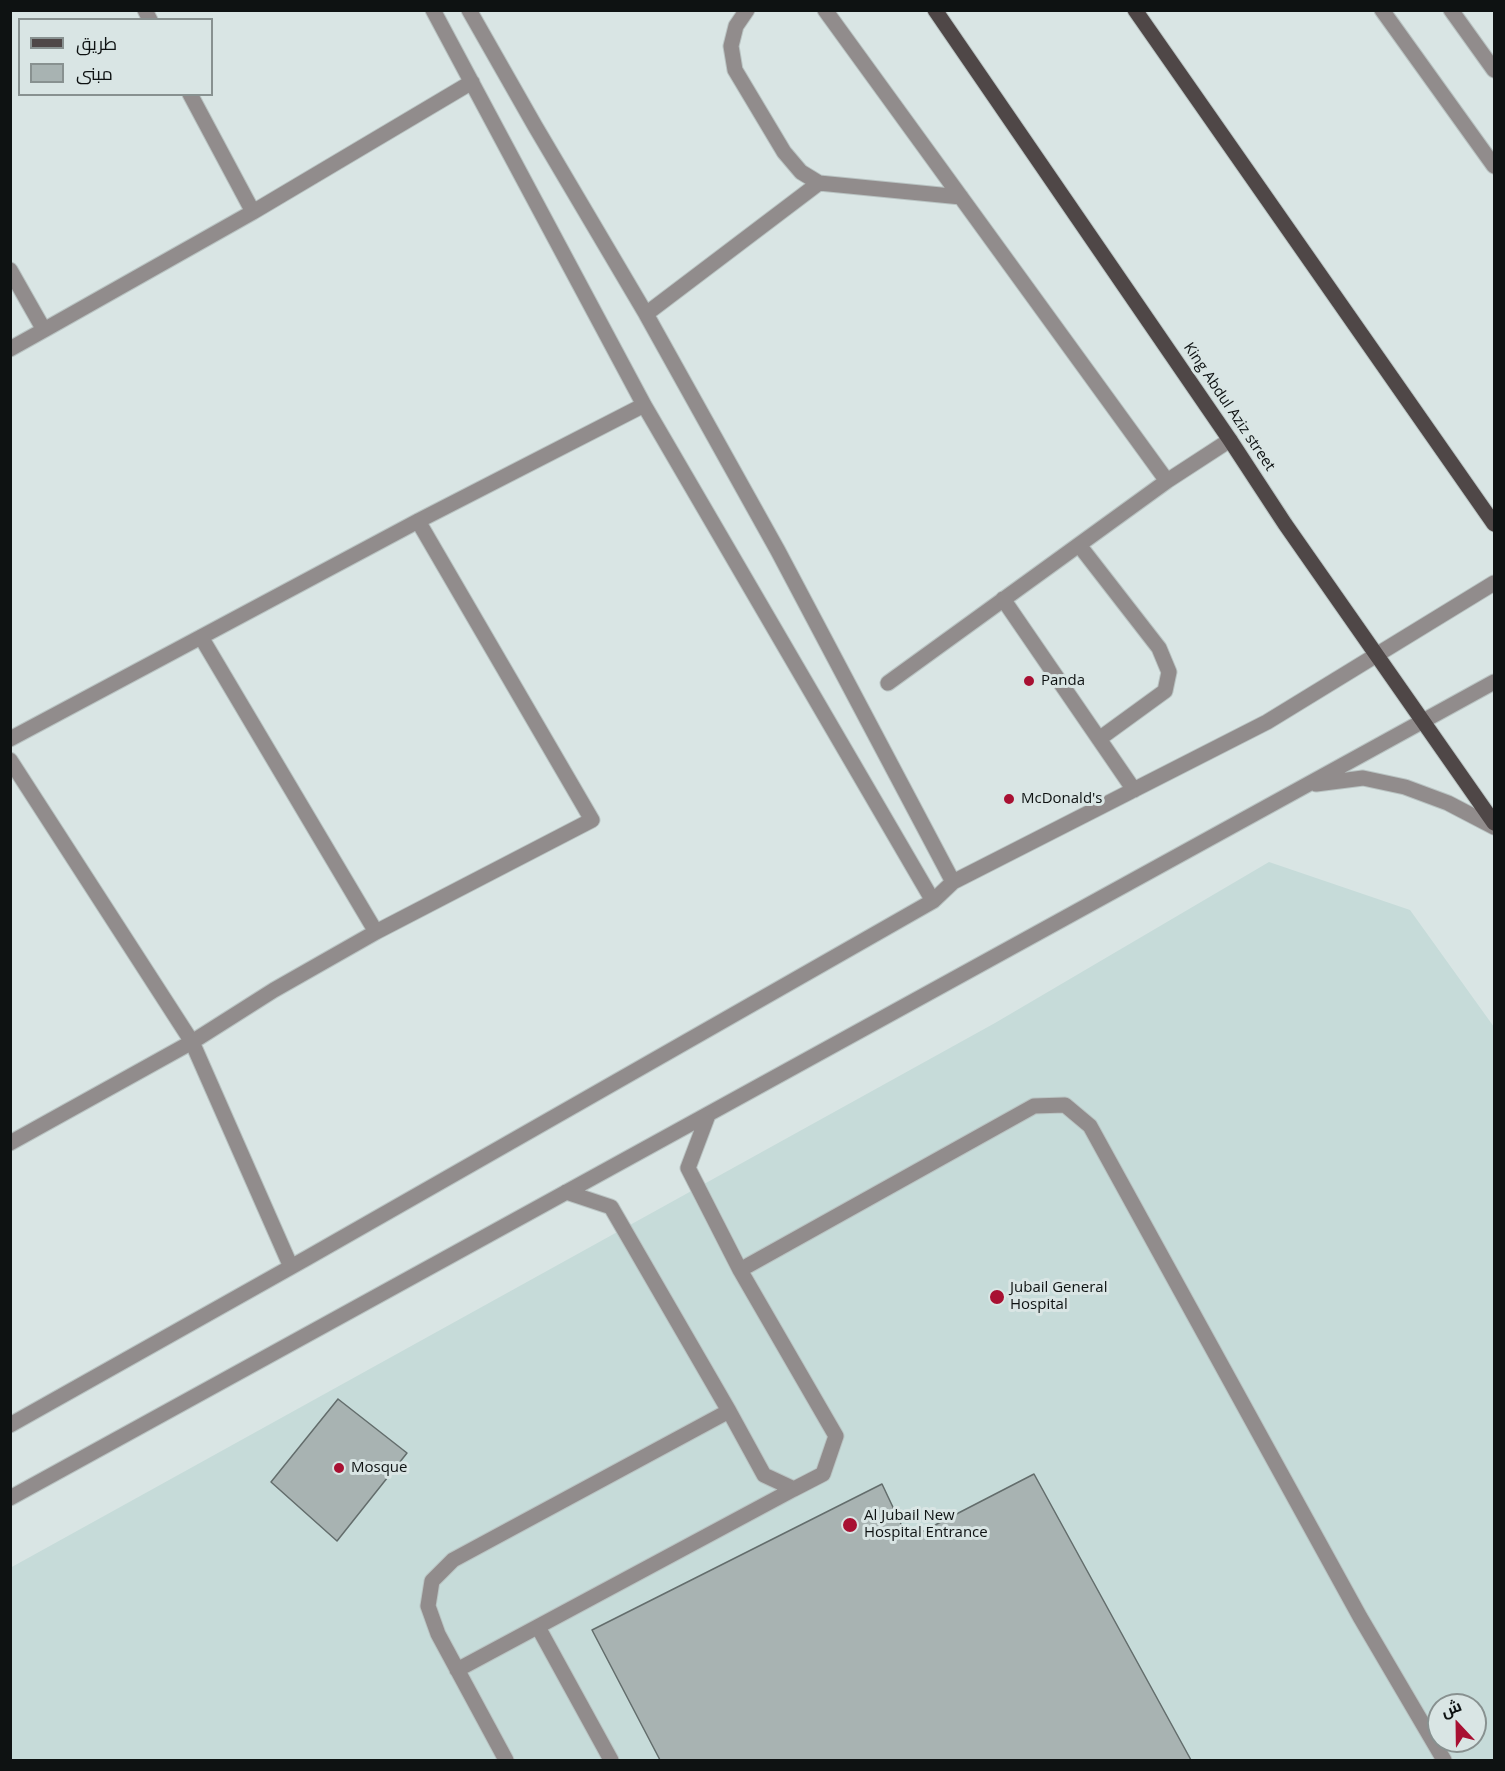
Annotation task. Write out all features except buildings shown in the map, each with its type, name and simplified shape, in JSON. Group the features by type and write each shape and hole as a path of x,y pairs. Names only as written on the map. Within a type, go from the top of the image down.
{"main road":[{"name":"King Abdul Aziz street","path":"935,10 1230,440 1285,524 1494,825"},
{"path":"1135,10 1494,524"}],"street":[{"path":"433,10 644,405 933,901"},
{"path":"469,10 646,314 778,551 953,882"},
{"path":"747,10 736,26 731,46 735,70 784,152 801,172 819,183 961,197"},
{"path":"825,10 1167,481"},
{"path":"1382,10 1494,166"},
{"path":"1451,10 1494,70"},
{"path":"10,349 253,212 472,82"},
{"path":"191,96 253,212"},
{"path":"646,314 819,183"},
{"path":"10,270 44,330"},
{"path":"10,739 418,521 644,405"},
{"path":"888,683 1167,481 1230,440"},
{"path":"10,1143 192,1042 274,990 376,932 592,820 418,521"},
{"path":"1079,545 1159,648 1169,672 1165,691 1100,739"},
{"path":"10,1425 933,901 953,882 1267,722 1494,583"},
{"path":"1003,599 1134,790"},
{"path":"201,637 376,932"},
{"path":"10,1498 1494,682"},
{"path":"10,760 192,1042 291,1267"},
{"path":"1307,785 1363,778 1405,787 1448,802 1494,825"},
{"path":"741,1270 1034,1106 1065,1105 1090,1126 1360,1617 1444,1761"},
{"path":"457,1670 823,1474 836,1436 741,1270 688,1168 708,1115"},
{"path":"566,1192 611,1208 764,1475 794,1489"},
{"path":"506,1761 438,1634 428,1606 432,1581 453,1560 729,1412"},
{"path":"538,1627 611,1761"}],"shaded area":[{"name":"Jubail General Hospital","path":"1269,862 1410,910 1494,1027 1494,1760 11,1760 10,1568 995,1023"}],"place":[{"name":"Panda","path":"1029,681"},
{"name":"McDonald's","path":"1009,799"},
{"name":"Jubail General Hospital","path":"997,1297"},
{"name":"Mosque","path":"339,1468"},
{"name":"Al Jubail New Hospital Entrance","path":"850,1525"}]}
